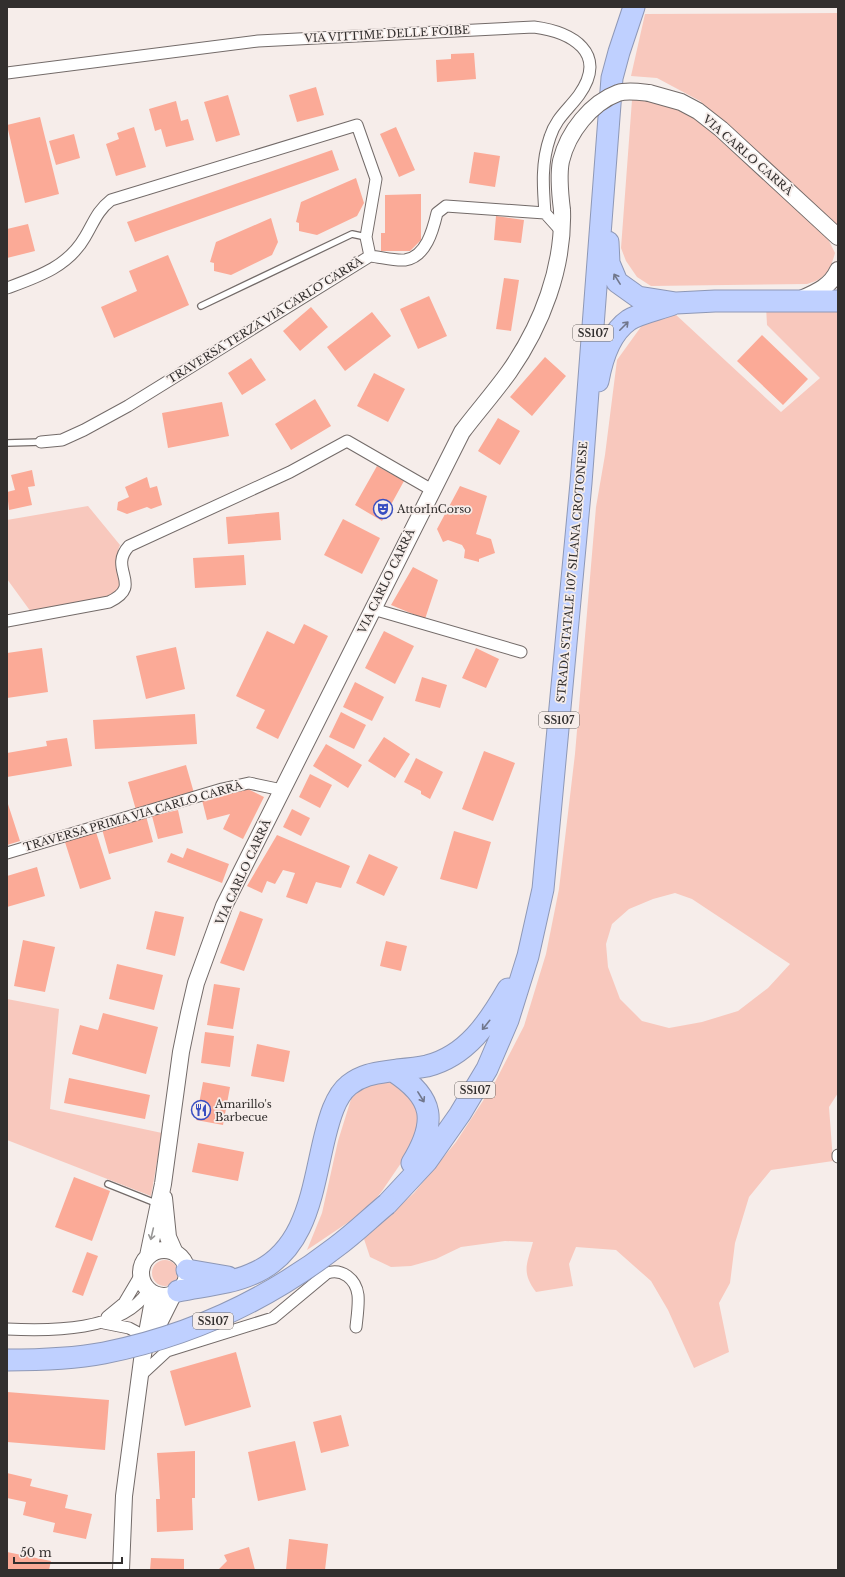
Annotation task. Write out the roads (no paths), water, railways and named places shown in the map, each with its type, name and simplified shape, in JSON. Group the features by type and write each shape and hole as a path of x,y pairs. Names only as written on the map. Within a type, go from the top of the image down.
{"highway":[{"name":"STRADA STATALE 107 SILANA CROTONESE","path":"7,1360 50,1359 103,1353 166,1338 224,1316 282,1284 337,1247 387,1204 427,1160 460,1114 487,1069 508,1020 528,956 543,889 581,482 612,78 634,7"},
{"path":"605,183 610,263 617,282 638,297 676,303 797,300 838,301"},
{"path":"581,482 601,365 614,335 629,320 676,303"},
{"path":"176,1293 252,1275 270,1265 286,1252 299,1233 331,1112 348,1086 365,1074 428,1065 450,1057 474,1040 494,1014 528,956"},
{"path":"387,1204 423,1146 428,1127 427,1110 422,1096 408,1081 393,1071"},
{"path":"187,1270 237,1279"}],"main road":[{"name":"VIA CARLO CARRÀ","path":"148,1256 163,1184 181,1052 196,983 224,906 462,432 509,372 539,319 554,277 563,234 560,171 561,161 569,139 576,128 590,111 619,92 649,93 681,102 698,111 754,158 833,232 838,248"},
{"path":"797,300 823,290 836,275 838,270"},
{"name":"VIA CARLO CARRÀ","path":"163,1184 168,1237 175,1253"},
{"path":"141,1368 161,1316 176,1293 186,1282 187,1270 180,1257 175,1253 161,1250 148,1256 140,1269 140,1276 151,1293 160,1296 176,1293"},
{"path":"121,1570 124,1496 151,1293"}],"street":[{"name":"VIA VITTIME DELLE FOIBE","path":"7,73 258,41 534,27 554,30 571,37 584,49 590,61 589,76 579,95 559,117 550,136 542,173 545,213"},
{"path":"7,288 44,275 66,261 85,239 100,208 111,200 357,125 376,179 366,237 370,256"},
{"name":"TRAVERSA TERZA VIA CARLO CARRÀ","path":"42,442 62,440 128,406 370,256 406,260 422,251 432,232 437,213 446,206 545,213"},
{"path":"545,213 563,234"},
{"path":"7,621 109,602 121,596 125,589 125,581 120,562 123,552 129,546 290,472 347,441 432,490"},
{"path":"373,609 521,652"},
{"name":"TRAVERSA PRIMA VIA CARLO CARRÀ","path":"7,853 222,789 249,783 282,790"},
{"path":"141,1368 167,1351 273,1318 327,1272 334,1271 347,1275 356,1286 358,1295 356,1326"},
{"path":"102,1322 124,1303 140,1276"},
{"path":"7,1329 32,1330 102,1322 124,1313 151,1293"},
{"path":"102,1322 130,1328 146,1337"}],"lane":[{"path":"200,306 352,234 366,237"},
{"path":"7,443 42,442"},
{"path":"108,1184 158,1205"}],"place":[{"name":"AttorInCorso","path":"383,509"},
{"name":"Amarillo's Barbecue","path":"201,1110"}]}
